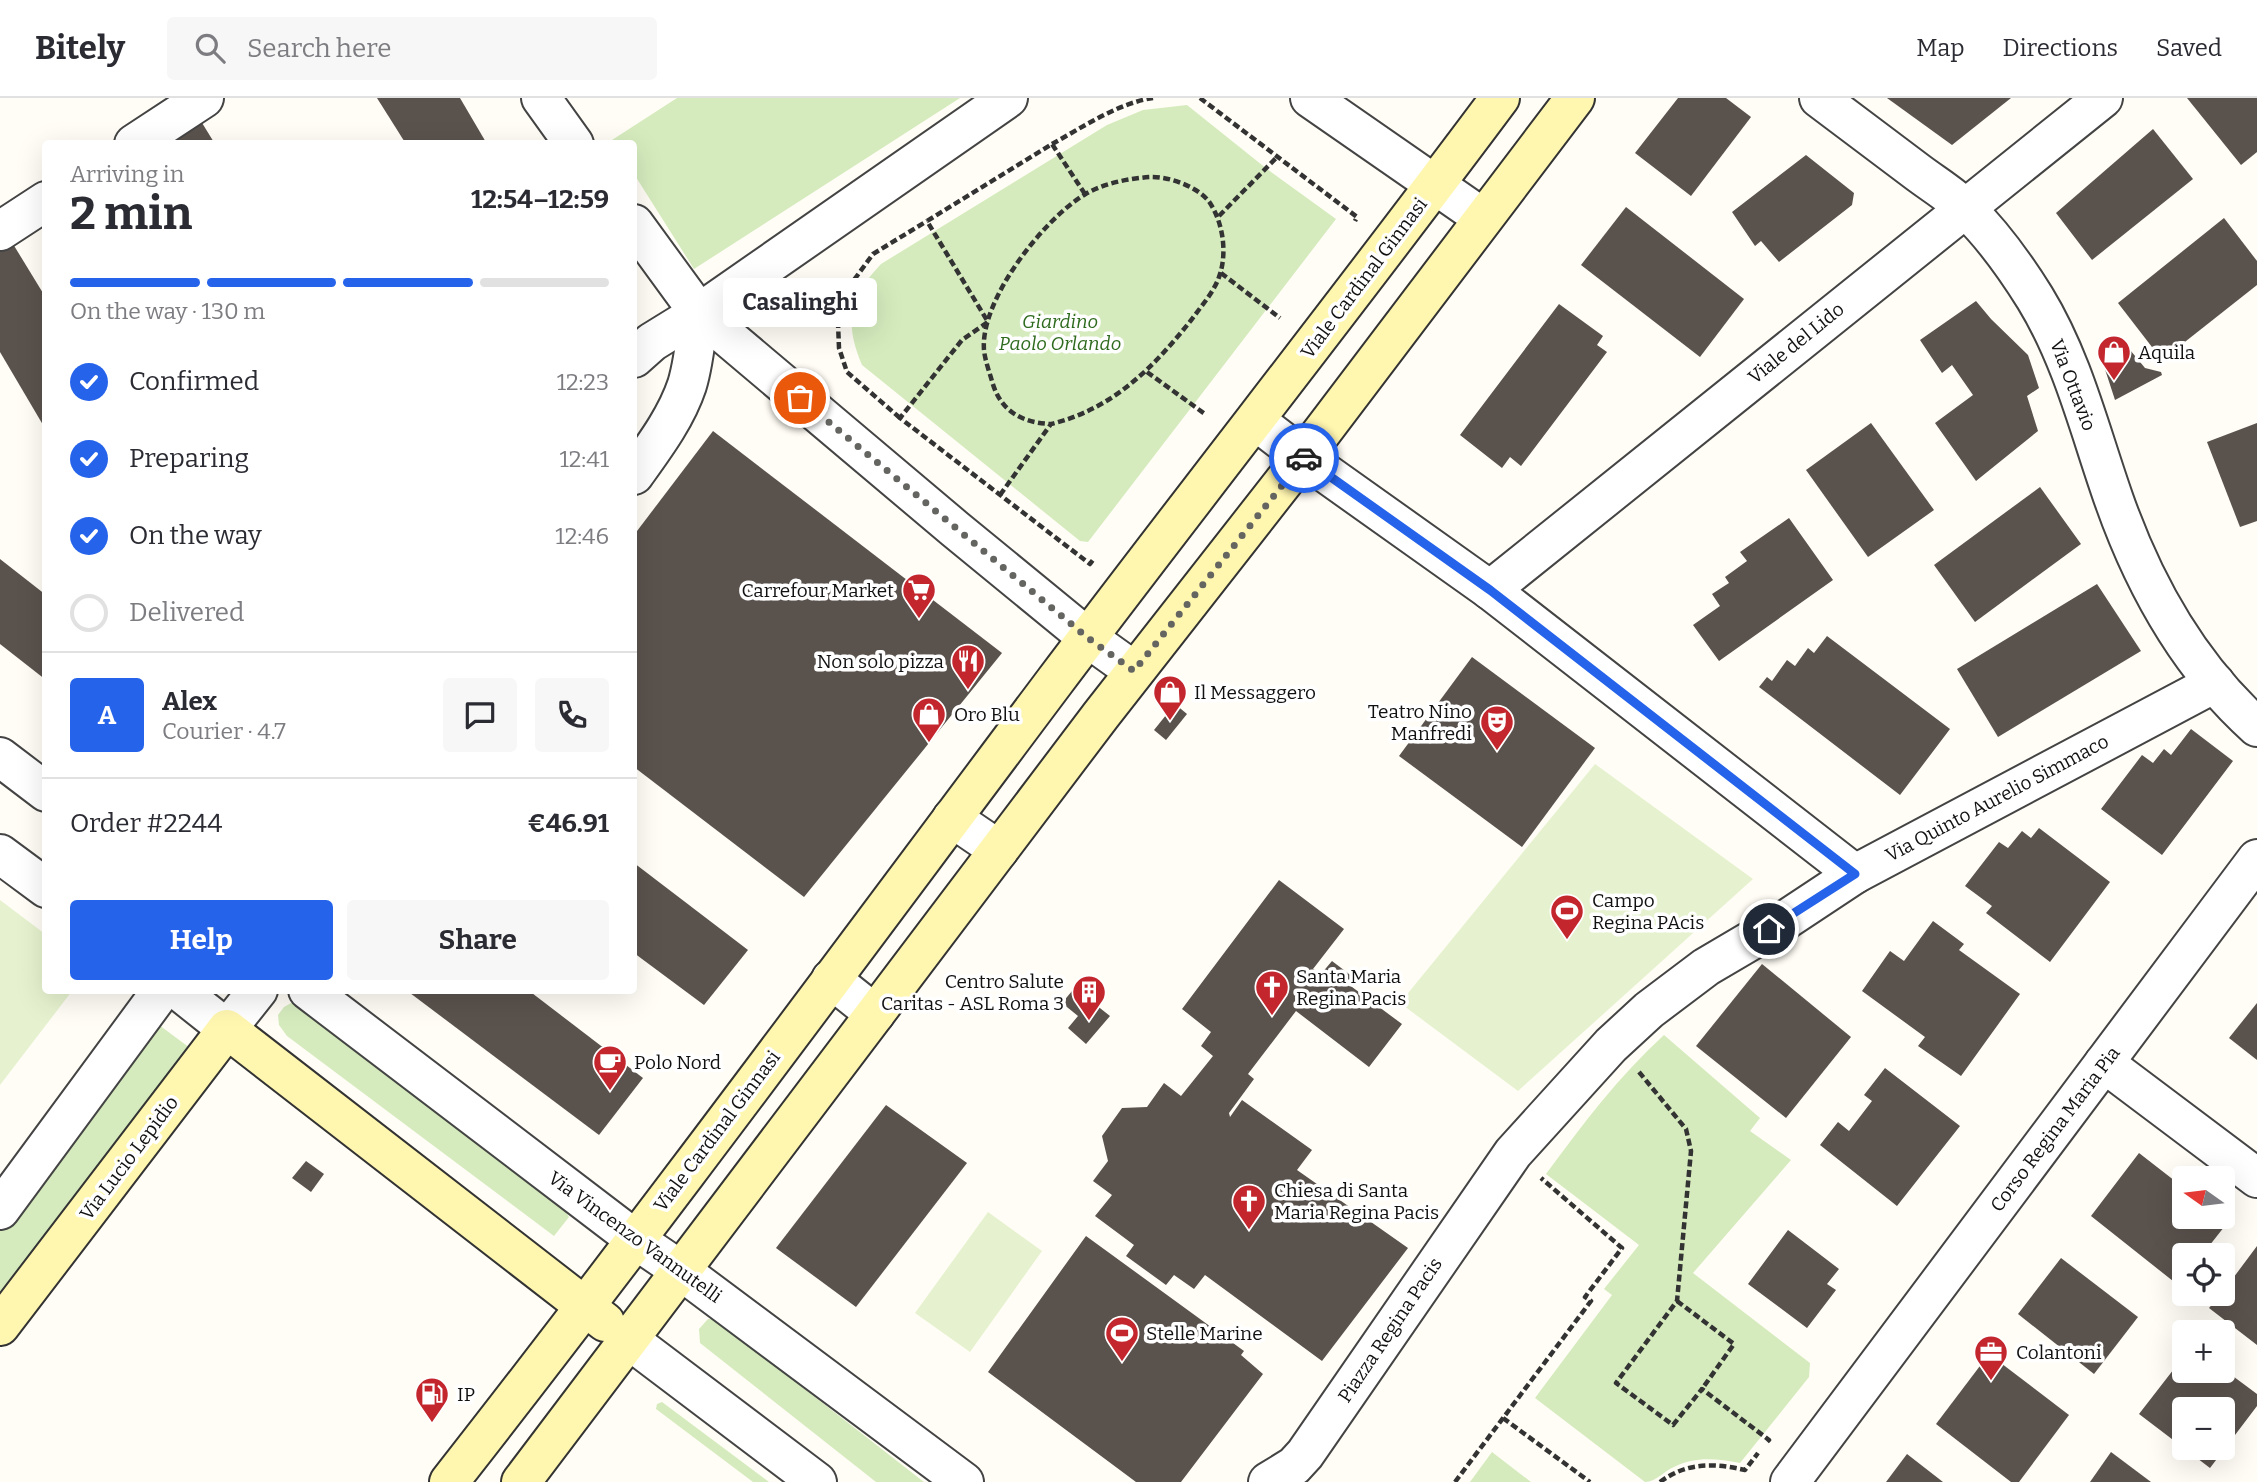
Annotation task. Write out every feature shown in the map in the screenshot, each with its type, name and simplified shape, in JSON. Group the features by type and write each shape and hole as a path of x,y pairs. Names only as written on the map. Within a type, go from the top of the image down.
{"street":[{"path":"140,140 204,98"},
{"path":"541,98 571,140"},
{"path":"637,355 652,342 699,313 1008,98"},
{"path":"1311,98 1435,184 1500,98"},
{"path":"521,1482 1134,671 1303,457 1575,98"},
{"name":"Via Ottavio","path":"1819,98 1965,208 2002,248 2053,332 2070,370 2114,502 2141,566 2175,630 2215,683 2257,727"},
{"name":"Viale del Lido","path":"1490,590 2103,98"},
{"name":"Viale Cardinal Ginnasi","path":"449,1482 585,1308 1088,638 1435,184 1483,218"},
{"path":"0,231 42,204"},
{"path":"637,229 699,313 1088,638 1134,671"},
{"path":"637,471 681,400 690,370 699,313"},
{"path":"1256,421 1490,590 1855,874"},
{"name":"Via Quinto Aurelio Simmaco","path":"1507,1160 1611,1045 1683,983 1855,874 2215,683"},
{"path":"0,757 42,789"},
{"path":"952,818 999,850"},
{"path":"0,854 42,885"},
{"name":"Corso Regina Maria Pia","path":"1790,1482 2257,859"},
{"path":"831,979 875,1014"},
{"path":"0,1210 159,994"},
{"path":"183,994 585,1308 817,1482"},
{"name":"Via Lucio Lepidio","path":"0,1326 255,994"},
{"name":"Via Vincenzo Vannutelli","path":"313,994 636,1240 964,1482"},
{"path":"2104,1063 2257,1178"},
{"name":"Piazza Regina Pacis","path":"1268,1482 1294,1466 1305,1454 1507,1160"}],"path":[{"path":"1090,564 900,418 847,372 839,348 838,323 843,295 873,254 1052,144 1099,119 1141,100 1153,98"},
{"path":"1200,98 1357,217"},
{"path":"1052,144 1085,194"},
{"path":"1219,216 1278,157"},
{"path":"1153,177 1181,183 1205,195 1219,216 1224,245 1221,273 1203,303 1147,372 1097,407 1071,419 1051,424 1031,423 1015,415 994,390 984,349 988,322 1029,244 1056,216 1085,194 1118,181 1153,177"},
{"path":"927,221 988,322"},
{"path":"1221,273 1280,318"},
{"path":"900,418 962,340 988,322"},
{"path":"1147,372 1205,414"},
{"path":"1000,495 1051,424"},
{"path":"1611,1045 1634,1066 1686,1129 1690,1140 1677,1301 1616,1383 1674,1425 1734,1344 1677,1301"},
{"path":"1455,1482 1591,1301 1585,1297 1622,1248 1507,1160"},
{"path":"1660,1482 1670,1475 1703,1464 1745,1470 1769,1440 1702,1389"},
{"path":"1503,1418 1590,1482"}],"green space":[{"path":"677,98 960,98 694,269 637,179 637,140 612,140"},
{"name":"Giardino Paolo Orlando","path":"1187,105 1267,169 1336,219 1088,542 1080,541 862,365 853,336 853,311 862,288 881,264 1107,125 1143,110"},
{"name":"Campo Regina PAcis","path":"1595,764 1753,879 1518,1091 1400,1003"},
{"path":"0,900 42,932 42,994 70,994 0,1085"},
{"path":"291,1003 301,1006 566,1212 569,1217 554,1236 287,1036 279,1025 278,1015"},
{"path":"155,1022 194,1051 0,1307 0,1227"},
{"path":"1664,1035 1760,1118 1750,1131 1791,1160 1693,1273 1810,1363 1809,1377 1740,1463 1690,1461 1645,1482 1535,1398 1612,1295 1604,1289 1639,1245 1546,1174 1616,1084"},
{"path":"988,1212 1042,1251 970,1352 915,1313"},
{"path":"708,1319 715,1319 924,1482 876,1482 700,1343 699,1329"},
{"path":"662,1402 769,1482 753,1482 656,1409 657,1404"},
{"path":"1492,1452 1531,1482 1470,1482"}],"building":[{"path":"377,98 460,98 485,140 403,140"},
{"path":"1678,98 1726,98 1751,117 1691,196 1635,153"},
{"path":"1887,98 2011,98 1952,145"},
{"path":"2187,98 2257,98 2257,152 2241,165"},
{"path":"199,118 213,140 166,140"},
{"path":"2153,129 2193,179 2092,260 2056,213"},
{"path":"1806,155 1854,193 1852,205 1779,262 1761,241 1755,246 1732,212"},
{"path":"1626,207 1744,299 1700,357 1581,265"},
{"path":"2224,218 2257,261 2257,285 2162,360 2118,303"},
{"path":"13,244 42,291 42,423 0,352 0,252"},
{"path":"1976,301 2028,355 2039,388 2027,396 2038,431 1976,481 1935,423 1973,395 1952,365 1942,373 1920,340"},
{"path":"1559,304 1603,336 1597,345 1607,352 1521,466 1510,457 1502,468 1460,435"},
{"path":"2121,339 2145,368 2161,372 2162,375 2115,400 2100,354"},
{"path":"1871,423 1934,510 1868,557 1806,470"},
{"path":"2257,423 2257,521 2240,527 2207,442"},
{"path":"713,431 1002,653 804,897 637,769 637,531"},
{"path":"2040,487 2081,544 1975,622 1934,565"},
{"path":"1789,518 1833,580 1719,661 1693,625 1720,606 1712,594 1729,583 1725,577 1747,561 1740,552"},
{"path":"0,559 42,592 42,677 0,644"},
{"path":"2097,584 2141,651 1998,737 1957,669"},
{"path":"1827,636 1950,729 1900,795 1759,687 1767,677 1772,681 1787,660 1795,666 1808,648 1814,653"},
{"name":"Teatro Nino Manfredi","path":"1472,657 1595,748 1522,847 1399,756"},
{"name":"Il Messaggero","path":"1175,704 1187,714 1166,740 1154,730"},
{"path":"2191,729 2233,761 2162,855 2101,809 2142,755 2153,763 2164,749 2171,755"},
{"path":"2039,828 2110,882 2050,962 1986,913 1992,906 1965,886 1999,842 2008,848 2022,831 2031,838"},
{"path":"637,865 748,950 704,1005 637,955"},
{"name":"Chiesa di Santa Maria Regina Pacis","path":"1279,880 1344,929 1313,969 1321,974 1332,961 1353,977 1348,984 1402,1024 1369,1067 1296,1011 1248,1074 1254,1079 1229,1113 1230,1117 1242,1100 1312,1150 1297,1170 1408,1248 1322,1361 1205,1275 1194,1289 1174,1275 1166,1285 1126,1256 1134,1245 1095,1216 1112,1195 1093,1181 1108,1161 1102,1136 1122,1108 1147,1107 1164,1083 1181,1096 1213,1056 1201,1046 1211,1032 1182,1009"},
{"path":"1933,921 1964,944 1959,950 2020,994 1961,1076 1918,1046 1925,1037 1862,991 1890,951 1904,961"},
{"path":"1762,964 1851,1037 1786,1118 1696,1046"},
{"name":"Centro Salute Caritas - ASL Roma 3","path":"1072,991 1088,1005 1091,1001 1110,1016 1086,1044 1068,1028 1078,1016 1062,1003"},
{"path":"411,994 533,994 643,1078 599,1135"},
{"path":"2257,1003 2257,1060 2229,1038"},
{"path":"1885,1068 1960,1126 1897,1206 1820,1145 1838,1122 1849,1131 1872,1101 1864,1095"},
{"path":"886,1105 967,1163 856,1307 776,1248"},
{"path":"2139,1153 2172,1179 2172,1229 2222,1229 2211,1243 2172,1243 2172,1280 2091,1216"},
{"path":"306,1161 324,1174 311,1192 292,1178"},
{"path":"1788,1230 1839,1269 1827,1284 1836,1290 1807,1328 1748,1284"},
{"name":"Stelle Marine","path":"1086,1236 1244,1351 1241,1355 1263,1374 1181,1482 1136,1482 988,1372"},
{"path":"2257,1246 2257,1345 2235,1328 2235,1320 2225,1320 2209,1308 2235,1306 2235,1276"},
{"path":"2061,1258 2138,1317 2094,1374 2018,1314"},
{"path":"1989,1354 2069,1415 2019,1482 2011,1482 1936,1424"},
{"path":"2172,1371 2172,1383 2235,1383 2235,1378 2257,1394 2257,1406 2235,1435 2235,1397 2172,1397 2172,1439 2139,1414"},
{"path":"2111,1452 2151,1482 2090,1482"},
{"path":"1907,1454 1943,1482 1886,1482"},
{"path":"2199,1460 2216,1460 2210,1468"}],"way so far":[{"path":"800,398 1088,638 1134,671 1304,458"}],"place":[{"name":"Aquila","path":"2114,382"},
{"name":"Casalinghi","path":"800,398"},
{"name":"Carrefour Market","path":"919,620"},
{"name":"Non solo pizza","path":"968,691"},
{"name":"Il Messaggero","path":"1170,722"},
{"name":"Oro Blu","path":"929,744"},
{"name":"Teatro Nino Manfredi","path":"1497,752"},
{"name":"Campo Regina PAcis","path":"1567,941"},
{"name":"Santa Maria Regina Pacis","path":"1272,1017"},
{"name":"Centro Salute Caritas - ASL Roma 3","path":"1089,1022"},
{"name":"Polo Nord","path":"610,1092"},
{"name":"Chiesa di Santa Maria Regina Pacis","path":"1249,1231"},
{"name":"Stelle Marine","path":"1122,1363"},
{"name":"Colantoni","path":"1991,1382"},
{"name":"IP","path":"432,1424"}],"route":[{"path":"1304,458 1490,590 1855,874 1769,929"}]}
